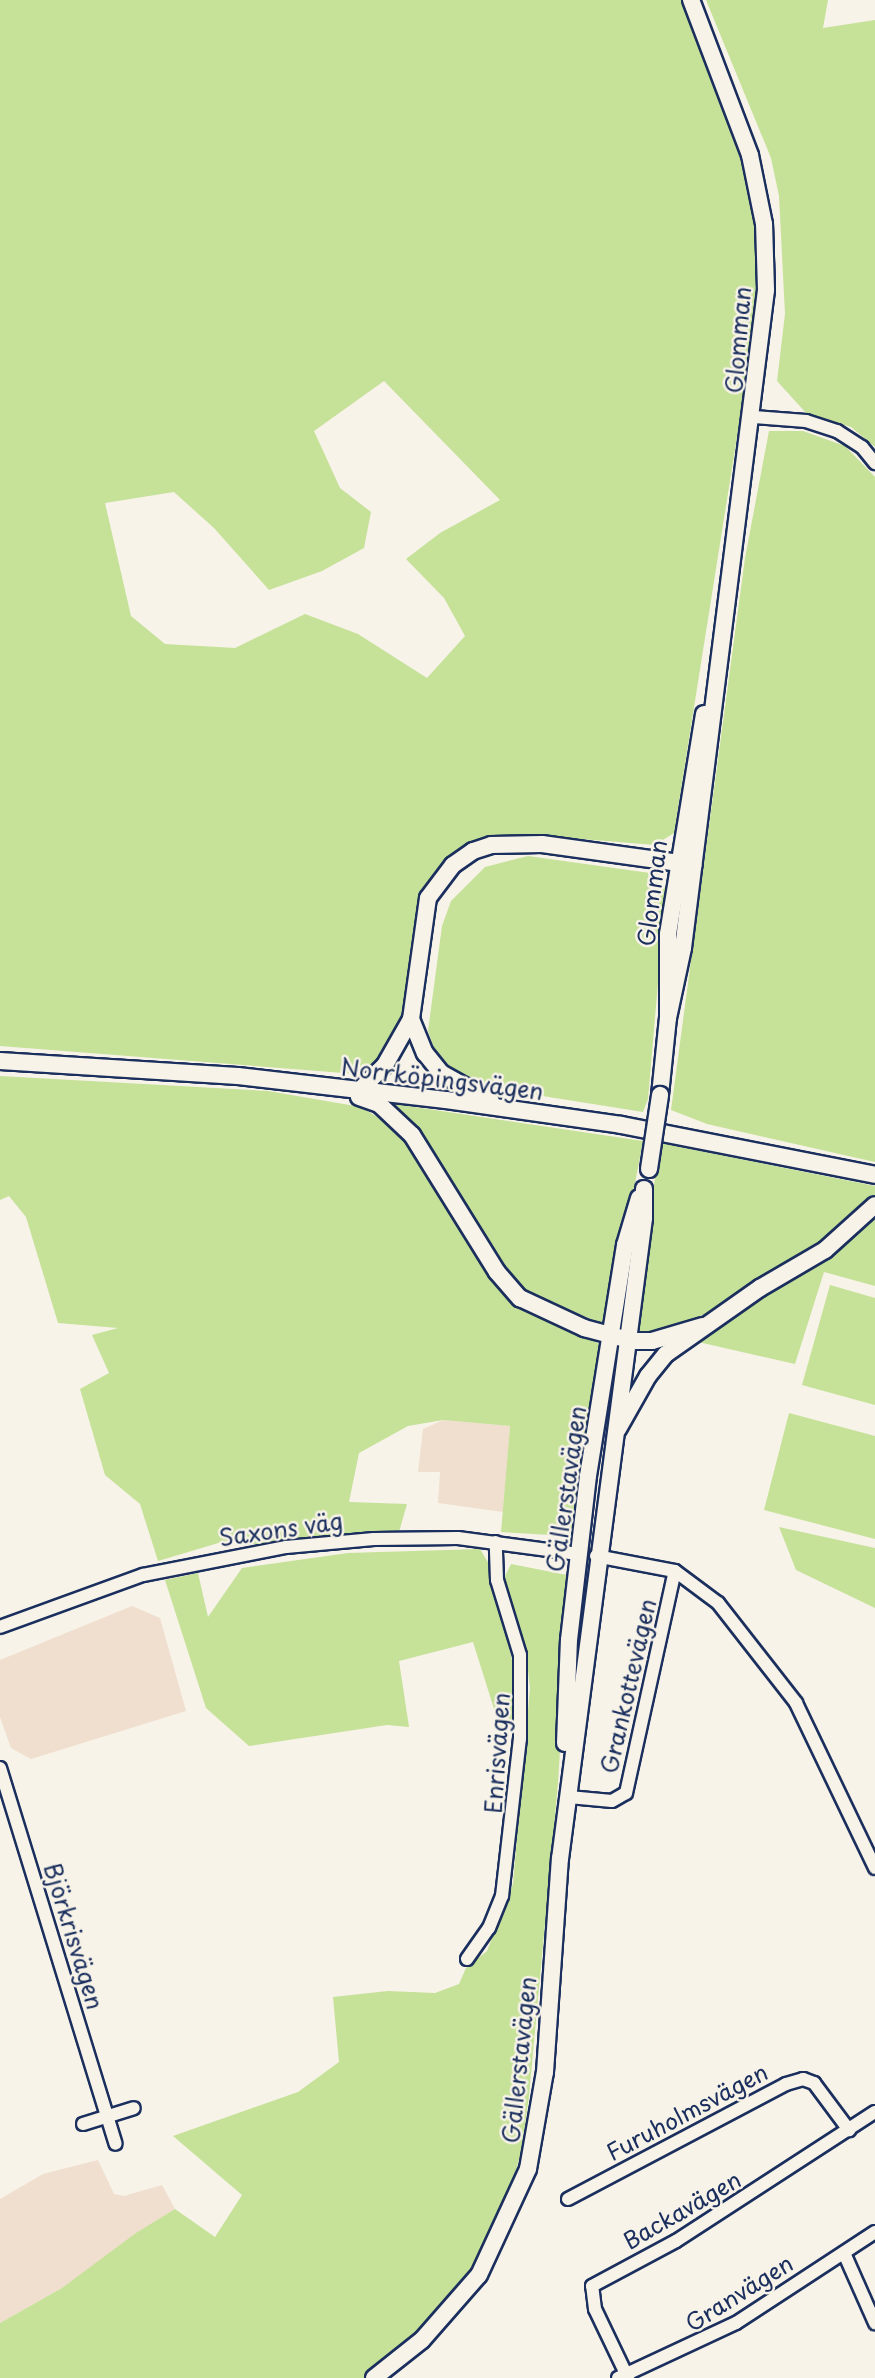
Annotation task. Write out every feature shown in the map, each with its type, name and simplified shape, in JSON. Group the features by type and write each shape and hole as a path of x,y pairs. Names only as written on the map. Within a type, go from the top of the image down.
{"main road":[{"name":"Glomman","path":"618,1337 644,1218 644,1189 660,1094 668,1018 666,957 686,864 693,766 713,692 754,417 766,290 764,223 750,155 691,0"},
{"path":"359,1091 385,1065 411,1018 428,898 453,865 474,851 491,845 542,844 686,864"},
{"path":"411,1018 425,1053 441,1073 506,1108"},
{"name":"Norrköpingsvägen","path":"0,1061 238,1076 506,1108 722,1143 875,1175"},
{"path":"336,1089 379,1104 405,1127 497,1272 520,1298 557,1317 618,1337 652,1341 703,1326"},
{"path":"611,1448 648,1376 666,1354 703,1326 825,1250 875,1205"},
{"name":"Gällerstavägen","path":"374,2378 422,2340 479,2275 519,2197 539,2121 560,1859 611,1448 618,1337"},
{"name":"Gällerstavägen","path":"560,1859 555,1846 578,1554 618,1337"},
{"path":"578,1554 596,1556"}],"street":[{"path":"754,417 806,421 837,431 862,447 875,463"},
{"name":"Saxons väg","path":"0,1627 144,1575 274,1549 374,1539 496,1542 578,1554"},
{"name":"Enrisvägen","path":"467,1959 489,1928 502,1896 520,1739 520,1656 496,1580 496,1542"},
{"path":"596,1556 676,1571 718,1603 779,1677 822,1750 875,1868"},
{"name":"Grankottevägen","path":"569,1797 612,1801 626,1793 676,1571"},
{"name":"Björkrisvägen","path":"0,1768 116,2144"},
{"name":"Furuholmsvägen","path":"568,2199 786,2084 803,2079 814,2082 849,2130"},
{"path":"83,2124 134,2108"},
{"name":"Backavägen","path":"624,2377 595,2309 592,2286 676,2241 875,2112"},
{"name":"Granvägen","path":"624,2377 708,2339 875,2232"},
{"path":"844,2253 875,2323"}],"shaded area":[{"path":"443,1420 510,1426 503,1512 438,1503 440,1472 418,1472 423,1429"},
{"path":"132,1606 160,1618 186,1711 31,1759 11,1748 0,1717 0,1660"},
{"path":"98,2160 114,2194 124,2196 162,2185 175,2209 62,2288 0,2323 0,2199 43,2174"}],"green space":[{"path":"0,0 685,0 748,171 757,222 760,292 674,833 655,845 520,834 456,853 435,874 419,903 405,1007 391,1050 369,1075 0,1046","holes":["384,381 500,500 440,533 406,559 444,598 465,636 427,678 358,634 305,614 235,648 165,644 131,616 105,503 174,492 214,528 269,590 322,571 364,548 371,512 340,488 314,431"]},
{"path":"706,0 828,0 823,28 875,20 875,447 851,427 807,414 777,381 785,314 779,196 771,158"},
{"path":"769,431 803,431 845,446 875,477 875,1162 707,1124 671,1110 745,558"},
{"path":"528,856 657,874 666,890 648,1099 643,1112 493,1088 453,1070 434,1048 428,1031 442,926 451,901 485,867"},
{"path":"0,1076 268,1091 361,1107 395,1128 502,1291 515,1305 600,1344 603,1361 586,1461 578,1460 575,1485 582,1488 578,1522 568,1536 501,1532 510,1426 443,1420 408,1426 359,1453 349,1502 407,1504 399,1532 244,1545 225,1541 158,1561 140,1504 105,1475 80,1389 109,1373 92,1335 118,1328 58,1323 26,1217 9,1196 0,1200"},
{"path":"394,1104 643,1141 608,1326 525,1292 501,1266 425,1140"},
{"path":"660,1143 875,1186 875,1196 856,1219 820,1247 691,1322 663,1333 633,1332"},
{"path":"875,1212 875,1286 824,1272 795,1364 685,1339"},
{"path":"830,1285 875,1298 875,1405 802,1385"},
{"path":"789,1413 875,1436 875,1539 764,1510"},
{"path":"779,1527 875,1548 875,1608 796,1570"},
{"path":"480,1549 489,1564 516,1677 511,1732 501,1731 473,1642 399,1661 409,1727 387,1725 249,1746 206,1708 165,1580 198,1573 208,1617 242,1568 348,1553"},
{"path":"511,1564 567,1575 570,1587 558,1783 529,2096 521,2153 504,2210 481,2258 453,2299 381,2369 364,2378 0,2378 0,2323 62,2288 136,2233 175,2209 215,2237 242,2195 173,2136 298,2092 339,2062 333,1997 388,1991 435,1993 459,1984 466,1968 487,1951 513,1884 530,1688 526,1653 504,1578"}]}
